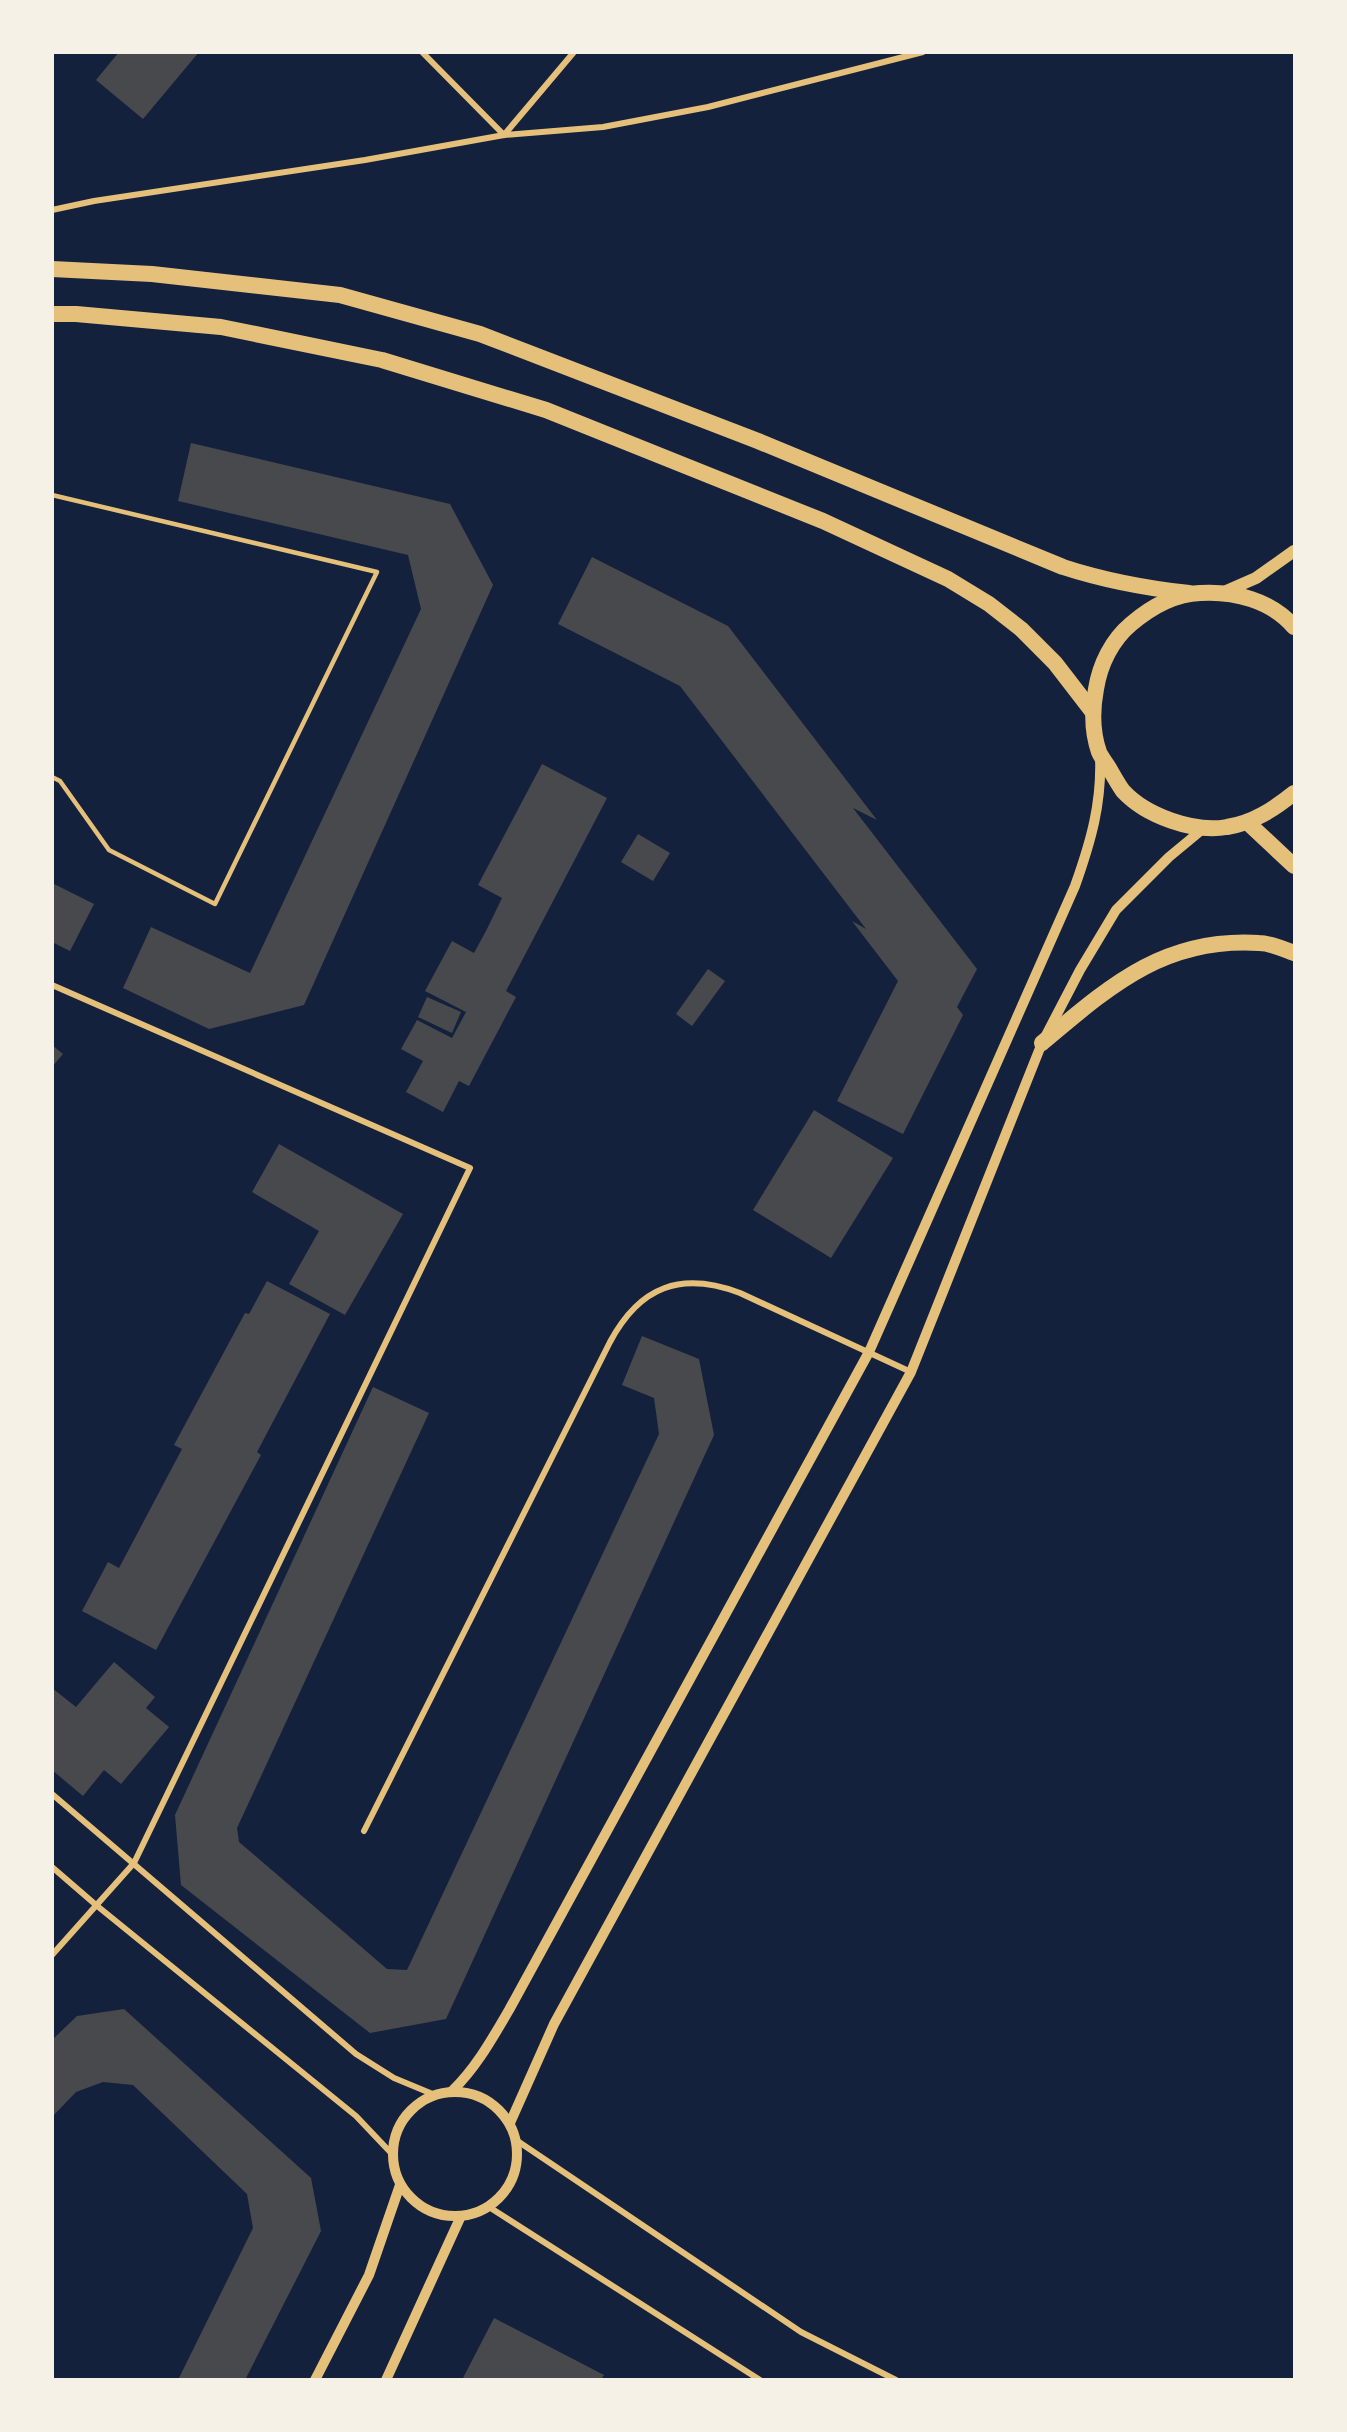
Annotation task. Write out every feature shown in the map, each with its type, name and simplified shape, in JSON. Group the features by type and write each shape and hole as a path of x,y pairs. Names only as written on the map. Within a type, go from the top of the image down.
{"highway":[{"path":"52,269 152,274 340,295 480,334 758,441 1063,567 1106,581 1144,588 1189,593 1224,592 1259,601 1289,620 1294,627"},
{"path":"52,314 76,314 221,327 382,360 546,410 823,521 948,579 989,604 1021,629 1055,663 1092,711"},
{"path":"1189,593 1150,608 1119,635 1099,671 1092,711 1099,752 1124,791 1133,798 1160,817 1204,828 1226,827 1248,822 1274,809 1294,793"},
{"path":"1248,822 1294,866"},
{"path":"1042,1043 1088,1004 1134,972 1174,952 1216,944 1261,943 1294,953"}],"main road":[{"path":"1224,592 1256,578 1294,551"}],"street":[{"path":"422,52 504,135"},
{"path":"504,135 574,52"},
{"path":"52,210 94,201 365,160 504,135 603,127 708,107 923,52"},
{"path":"452,2091 466,2078 483,2054 509,2010 869,1352 1075,886 1089,848 1096,816 1101,787 1099,752"},
{"path":"510,2123 554,2024 911,1372 1042,1043 1080,970 1116,910 1169,857 1204,828"},
{"path":"52,984 470,1168 134,1863 52,1955"},
{"path":"364,1831 622,1319 641,1301 664,1288 690,1282 716,1284 911,1372"},
{"path":"52,1794 356,2054 394,2078 435,2095"},
{"path":"52,1868 356,2116 393,2155"},
{"path":"452,2091 469,2093 485,2099 499,2109 510,2123 516,2140 517,2159 513,2178 503,2194 489,2207 461,2216 443,2216 426,2210 411,2199 400,2185 393,2155 395,2135 404,2118 417,2104 435,2095 452,2091"},
{"path":"516,2140 801,2332 896,2379"},
{"path":"315,2379 369,2275 400,2185"},
{"path":"489,2207 760,2379"},
{"path":"386,2379 461,2216"}],"lane":[{"path":"52,495 378,572 215,904 109,850 60,781 52,777"}],"building":[{"path":"119,52 199,52 143,119 96,80"},
{"path":"191,443 450,504 493,585 304,1005 209,1029 123,988 151,927 250,973 421,609 408,555 178,501"},
{"path":"592,557 728,626 877,820 853,808 977,969 957,1007 963,1015 903,1134 837,1101 898,981 852,921 866,929 680,686 558,624"},
{"path":"542,764 607,798 506,991 516,997 469,1086 459,1081 443,1112 406,1092 423,1061 401,1049 417,1020 452,1038 466,1012 425,991 452,941 474,953 487,929 502,898 478,885"},
{"path":"638,834 670,853 653,881 621,862"},
{"path":"52,883 94,904 70,951 52,942"},
{"path":"708,969 725,981 692,1026 676,1014"},
{"path":"427,997 461,1012 452,1033 418,1017"},
{"path":"52,1045 63,1054 52,1067"},
{"path":"814,1110 893,1158 831,1258 753,1210"},
{"path":"279,1144 403,1214 345,1315 289,1284 319,1231 252,1192"},
{"path":"267,1281 330,1314 257,1452 261,1455 156,1650 82,1611 108,1562 119,1568 182,1449 174,1445 245,1313 249,1314"},
{"path":"642,1336 699,1359 714,1435 446,2019 370,2033 181,1885 175,1815 373,1387 429,1413 237,1828 239,1842 387,1969 407,1970 659,1434 654,1398 622,1385"},
{"path":"114,1662 155,1697 146,1708 169,1727 121,1784 104,1770 83,1796 52,1770 52,1688 76,1707"},
{"path":"124,2009 311,2178 321,2231 245,2380 178,2380 253,2228 247,2194 133,2085 103,2082 76,2092 52,2117 52,2040 77,2016"},
{"path":"494,2318 604,2375 601,2380 462,2380"}]}
